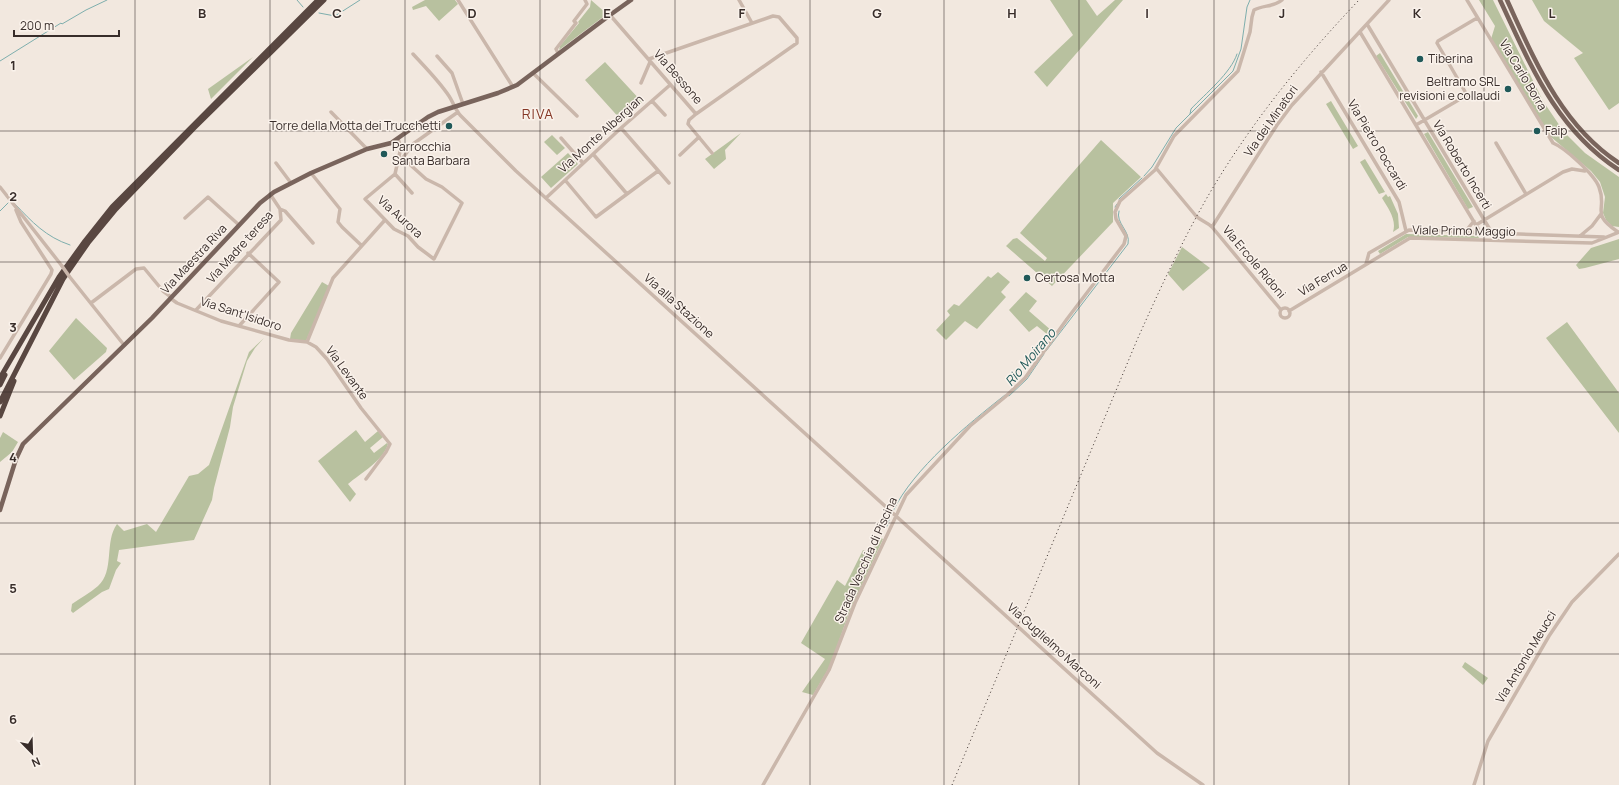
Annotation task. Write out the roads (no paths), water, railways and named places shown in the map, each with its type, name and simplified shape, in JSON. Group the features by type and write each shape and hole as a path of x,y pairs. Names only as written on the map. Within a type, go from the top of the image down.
{"highway":[{"path":"0,378 59,277 85,240 112,207 318,0"},
{"path":"0,402 63,279 88,243 116,209 194,128 324,0"},
{"path":"0,385 18,347"},
{"path":"0,416 27,350"}],"main road":[{"name":"Via Maestra Riva","path":"0,510 16,459 23,444 171,298 270,194 367,149 382,146 398,139 428,117 513,87 631,0"},
{"path":"1500,0 1541,84 1558,112 1589,147 1619,170"},
{"path":"1507,0 1546,81 1563,109 1583,133 1603,152 1619,163"}],"street":[{"path":"458,0 513,87"},
{"name":"Via Maestra Riva","path":"558,53 556,49 576,23 574,21 587,4 585,0"},
{"path":"739,0 752,23"},
{"name":"Strada Vecchia di Piscina","path":"763,785 829,670 855,603 906,495 974,422 1005,397 1034,366 1067,319 1124,244 1126,236 1118,225 1115,212 1120,200 1156,168 1174,136 1238,71 1250,32 1254,10 1261,6 1277,4 1282,0"},
{"name":"Via dei Minatori","path":"1212,227 1277,125 1292,105 1389,0"},
{"name":"Via Carlo Borra","path":"1467,0 1553,143 1558,145 1587,171 1599,186 1601,214"},
{"name":"Via Bessone","path":"610,14 696,114 687,122 712,153"},
{"path":"641,83 650,61 752,23 773,16 779,17 798,38 797,43 696,114"},
{"path":"1416,125 1467,95 1437,43 1477,18"},
{"name":"Via Roberto Incerti","path":"1367,24 1492,233"},
{"name":"Via Roberto Incerti","path":"1360,32 1480,232"},
{"path":"1368,44 1376,39"},
{"name":"Via alla Stazione","path":"413,54 450,97 458,112 516,171 896,516"},
{"path":"437,56 452,72 463,104"},
{"name":"Via Pietro Poccardi","path":"1322,72 1399,202 1406,231"},
{"path":"533,73 578,116"},
{"name":"Via Monte Albergian","path":"546,198 582,163 670,85"},
{"path":"652,101 664,115"},
{"path":"331,112 367,149"},
{"path":"400,158 413,144 458,112"},
{"path":"621,128 669,183"},
{"path":"561,138 582,163"},
{"path":"680,155 699,138"},
{"path":"398,139 401,145 400,158 395,174 412,193"},
{"path":"1496,143 1526,194"},
{"path":"593,154 627,194"},
{"name":"Via Aurora","path":"395,174 365,199 394,229 408,236 418,247 434,259 462,203 442,187 426,179 400,158"},
{"path":"276,163 291,183"},
{"name":"Via Ercole Ridoni","path":"1156,168 1196,216 1212,227 1281,310"},
{"path":"1465,232 1475,223 1484,220 1568,170 1579,169 1587,171"},
{"path":"565,180 596,217 658,171"},
{"path":"311,174 340,210 338,222 361,245"},
{"path":"0,187 16,210 124,344"},
{"name":"Via Madre teresa","path":"196,310 248,253 281,220 280,209 270,194"},
{"path":"185,218 208,197 239,225"},
{"path":"280,209 285,211 313,243"},
{"path":"0,358 52,270 21,222 16,210"},
{"path":"1601,214 1604,222 1618,232"},
{"path":"1580,236 1592,226 1601,214"},
{"path":"307,342 333,278 385,220"},
{"name":"Viale Primo Maggio","path":"1366,264 1369,253 1409,230 1605,238"},
{"path":"1485,232 1485,240"},
{"name":"Viale Primo Maggio","path":"1366,264 1410,238 1592,243 1618,232"},
{"path":"1575,243 1576,236"},
{"path":"239,326 279,282 248,253"},
{"name":"Via Ferrua","path":"1289,311 1366,264"},
{"name":"Via Sant'Isidoro","path":"91,303 136,269 144,268 163,290 177,303 221,321 289,340 307,342"},
{"path":"1285,308 1289,311 1289,317 1284,318 1280,314 1281,310 1285,308"},
{"name":"Via Levante","path":"307,342 316,347 327,359 361,408 390,444 386,452 366,479"},
{"name":"Via Guglielmo Marconi","path":"896,516 1157,753 1203,785"},
{"name":"Via Antonio Meucci","path":"1474,785 1488,741 1549,636 1572,602 1619,554"}],"waterway":[{"path":"0,61 61,23 62,24 107,0"},
{"path":"297,0 303,7"},
{"path":"319,13 335,16 360,0"},
{"name":"Rio Moirano","path":"1144,176 1152,167 1176,128 1233,71 1241,49 1247,7 1250,0"},
{"name":"Rio Moirano","path":"1190,114 1191,109 1224,76 1237,54"},
{"path":"1119,199 1142,178"},
{"path":"0,211 8,203"},
{"path":"15,204 34,223 47,233 61,242 70,245"},
{"name":"Rio Moirano","path":"1046,351 1128,244 1127,235 1119,219 1119,211"},
{"name":"Rio Moirano","path":"1007,395 1009,396 1027,379 1044,354"},
{"name":"Rio Moirano","path":"893,511 902,495 928,463 958,434 1005,395"},
{"name":"Rio Moirano","path":"887,526 891,514"}],"railway":[{"path":"952,785 1137,340 1189,231 1224,169 1259,118 1297,69 1359,0"}],"place":[{"name":"Tiberina","path":"1420,59"},
{"name":"Beltramo SRL revisioni e collaudi","path":"1508,89"},
{"name":"Torre della Motta dei Trucchetti","path":"449,126"},
{"name":"Faip","path":"1537,131"},
{"name":"Parrocchia Santa Barbara","path":"384,154"},
{"name":"Certosa Motta","path":"1027,278"}],"district":[{"name":"RIVA","path":"538,114"}]}
